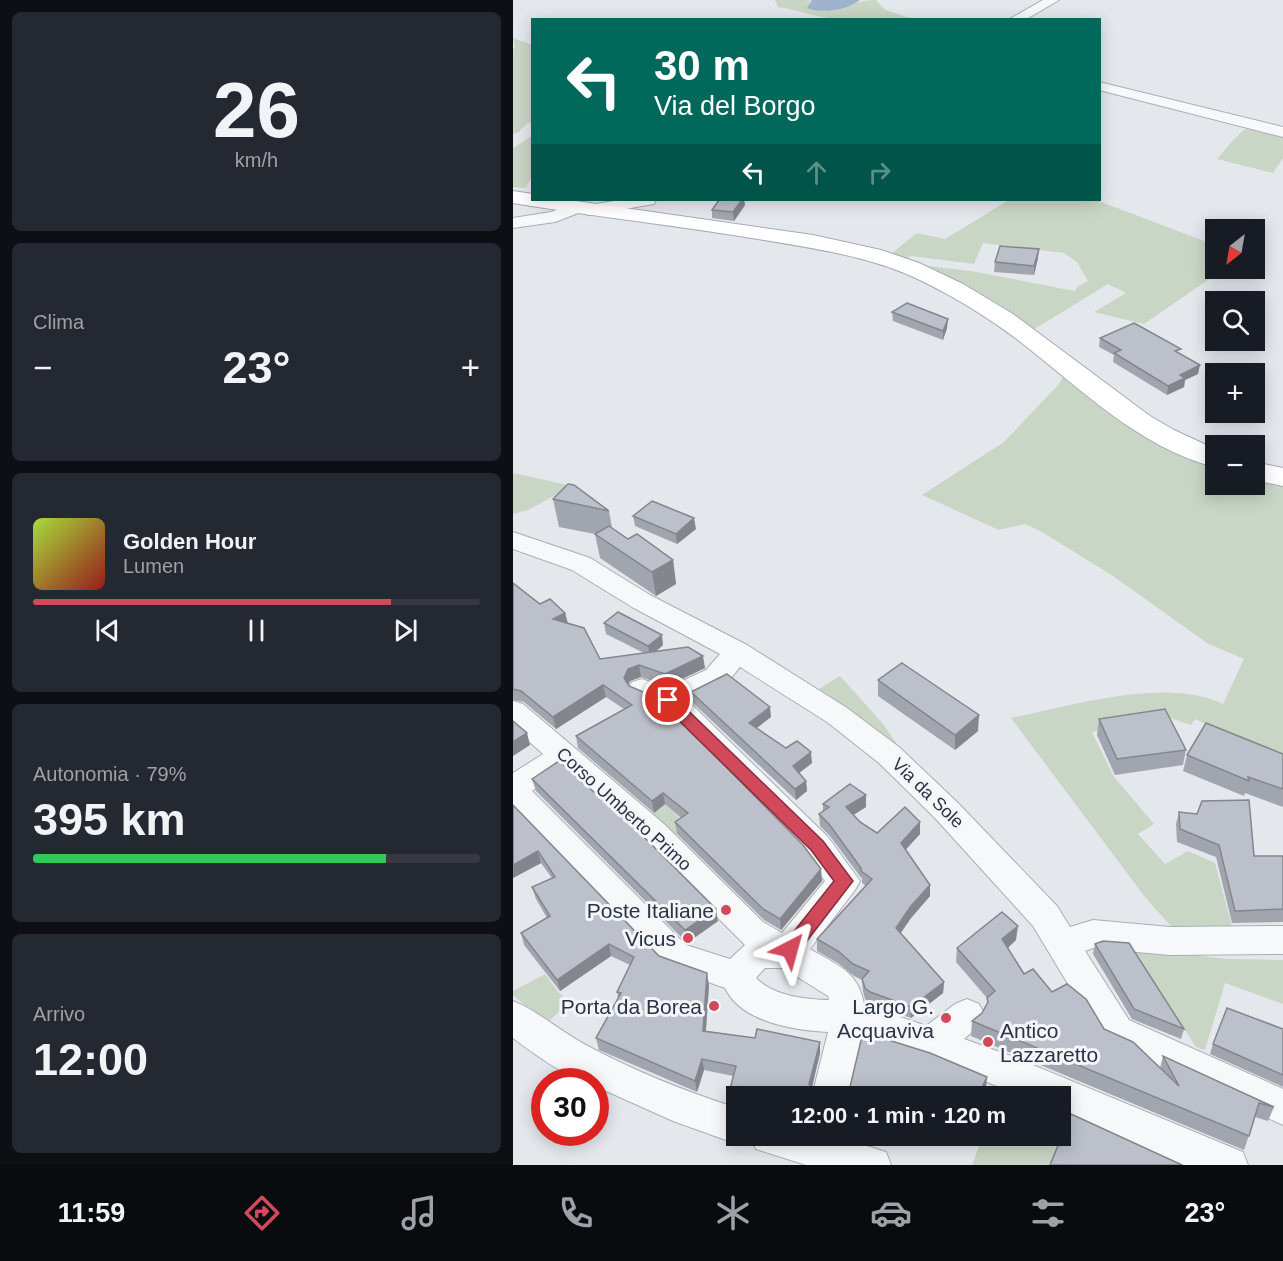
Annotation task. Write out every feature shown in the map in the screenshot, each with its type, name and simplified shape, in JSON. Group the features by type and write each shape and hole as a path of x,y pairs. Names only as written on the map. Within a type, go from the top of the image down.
{"main road":[{"path":"513,197 531,200"},
{"path":"536,201 582,209 702,223 805,240 853,250 903,265 930,276 1024,333 1126,413 1205,454"},
{"path":"1265,473 1283,477"}],"street":[{"path":"1018,18 1053,0"},
{"path":"1101,86 1283,132"},
{"path":"513,224 555,217 582,209 641,201"},
{"name":"Via da Sole","path":"513,540 581,564 641,601 737,652 837,715 888,755 1000,865 1045,916 1116,1030 1283,1107"},
{"path":"737,652 716,677 655,695 817,846 844,881 788,952 761,953 748,962 738,977"},
{"name":"Corso Umberto Primo","path":"518,716 653,833 732,910 751,932 840,985 845,992 849,1015"},
{"path":"564,755 515,795 675,956 738,977"},
{"path":"1062,944 1093,934 1170,941 1283,940"},
{"path":"738,977 742,988 750,996 772,1005 816,1017 834,1018 849,1015 998,1068 1229,1165"},
{"path":"832,1086 849,1015"},
{"path":"931,1044 967,1015"},
{"path":"513,1017 534,1035 592,1067 700,1115 726,1123"},
{"path":"826,1146 872,1165"}],"green space":[{"path":"775,0 812,0 809,2 813,10 821,10 876,0 885,10 910,18 828,18 778,7"},
{"path":"513,38 531,44 531,124 528,122 519,132 513,134 513,50 515,46"},
{"path":"1252,125 1283,133 1283,158 1273,173 1217,159 1238,136"},
{"path":"531,137 531,179 525,188 513,187 513,148"},
{"path":"1007,201 1099,201 1205,241 1205,279 1209,279 1144,324 1094,312 1126,293 1108,284 1033,330 1064,351 1073,361 911,264 971,271 1075,291 1078,286 1088,281 1077,262 1064,253 983,243 974,264 911,256 902,261 887,257 917,233 945,239"},
{"path":"1064,373 1205,457 1205,495 1265,495 1265,477 1283,480 1283,758 1195,719 1191,725 1152,712 1142,722 1092,732 1114,777 1154,824 1138,834 1165,864 1188,851 1215,863 1234,934 1177,933 1145,897 1011,718 1090,701 1147,693 1201,696 1223,704 1244,659 1207,643 1113,576 1042,532 1025,524 999,530 922,495 1004,442 1060,383"},
{"path":"513,473 572,486 528,510 513,514"},
{"path":"840,676 883,724 906,757 869,725 819,689"},
{"path":"665,804 688,826 664,842 643,822"},
{"path":"1134,949 1228,959 1283,960 1283,1004 1225,983 1205,1050 1196,1047"},
{"path":"545,974 558,992 570,1002 546,1024 513,995 513,991"},
{"path":"979,1146 1060,1146 1053,1165 972,1165"}],"water":[{"path":"812,0 860,0 841,9 827,11 807,8"}],"building":[{"path":"718,201 741,201 733,212 712,210"},
{"path":"1000,246 1039,249 1034,266 995,262"},
{"path":"907,303 948,319 943,331 892,312"},
{"path":"1134,323 1181,349 1175,351 1200,365 1180,375 1185,378 1168,386 1114,353 1121,350 1100,338"},
{"path":"568,484 574,485 609,511 553,499"},
{"path":"652,501 694,518 676,534 633,516"},
{"path":"609,526 628,539 637,534 673,560 652,572 595,534"},
{"path":"513,583 540,604 550,599 565,613 553,619 584,628 600,659 688,647 703,656 665,674 639,665 628,669 624,678 629,686 655,697 668,708 803,845 821,869 780,919 763,909 675,822 688,813 663,793 652,801 576,736 632,705 603,685 553,717 521,691 513,689"},
{"path":"618,612 662,635 648,646 604,623"},
{"path":"902,663 979,715 955,735 878,680"},
{"path":"727,674 770,707 749,723 786,748 797,741 811,752 793,766 806,781 795,789 691,692"},
{"path":"1165,709 1186,750 1117,759 1099,719"},
{"path":"513,721 527,733 513,742"},
{"path":"1206,723 1283,754 1283,789 1248,777 1249,781 1187,755"},
{"path":"559,761 638,831 716,909 685,930 532,779"},
{"path":"850,784 866,795 846,807 860,822 877,833 905,807 920,822 901,843 930,885 911,906 896,928 944,982 911,1007 870,992 865,988 862,979 869,971 853,964 838,951 817,939 872,879 861,871 829,824 819,814 829,807 823,804"},
{"path":"1249,800 1254,856 1283,856 1283,909 1235,911 1219,845 1180,829 1179,812 1197,814 1202,801"},
{"path":"513,805 659,956 707,973 703,1031 755,1038 757,1029 820,1042 810,1086 731,1086 736,1066 702,1059 695,1081 596,1038 621,993 617,992 634,957 609,944 557,980 521,933 550,916 532,887 555,877 538,851 513,865"},
{"path":"1002,912 1018,926 1002,939 1024,974 1033,969 1052,992 1067,984 1086,999 1104,1029 1133,1042 1179,1086 1163,1056 1274,1107 1259,1103 1249,1136 972,1021 982,1013 988,1002 987,998 995,991 957,948"},
{"path":"1103,941 1129,943 1184,1029 1134,1009 1095,944"},
{"path":"1227,1008 1283,1029 1283,1075 1213,1044"},
{"path":"863,1032 930,1053 987,1077 983,1086 850,1086"},
{"path":"1071,1114 1182,1165 1050,1165 1058,1146 1071,1146"}],"place":[{"name":"Poste Italiane","path":"726,910"},
{"name":"Vicus","path":"688,938"},
{"name":"Porta da Borea","path":"714,1006"},
{"name":"Largo G. Acquaviva","path":"946,1018"},
{"name":"Antico Lazzaretto","path":"988,1042"}],"route":[{"path":"668,700 736,764 817,846 844,881 790,949"}]}
